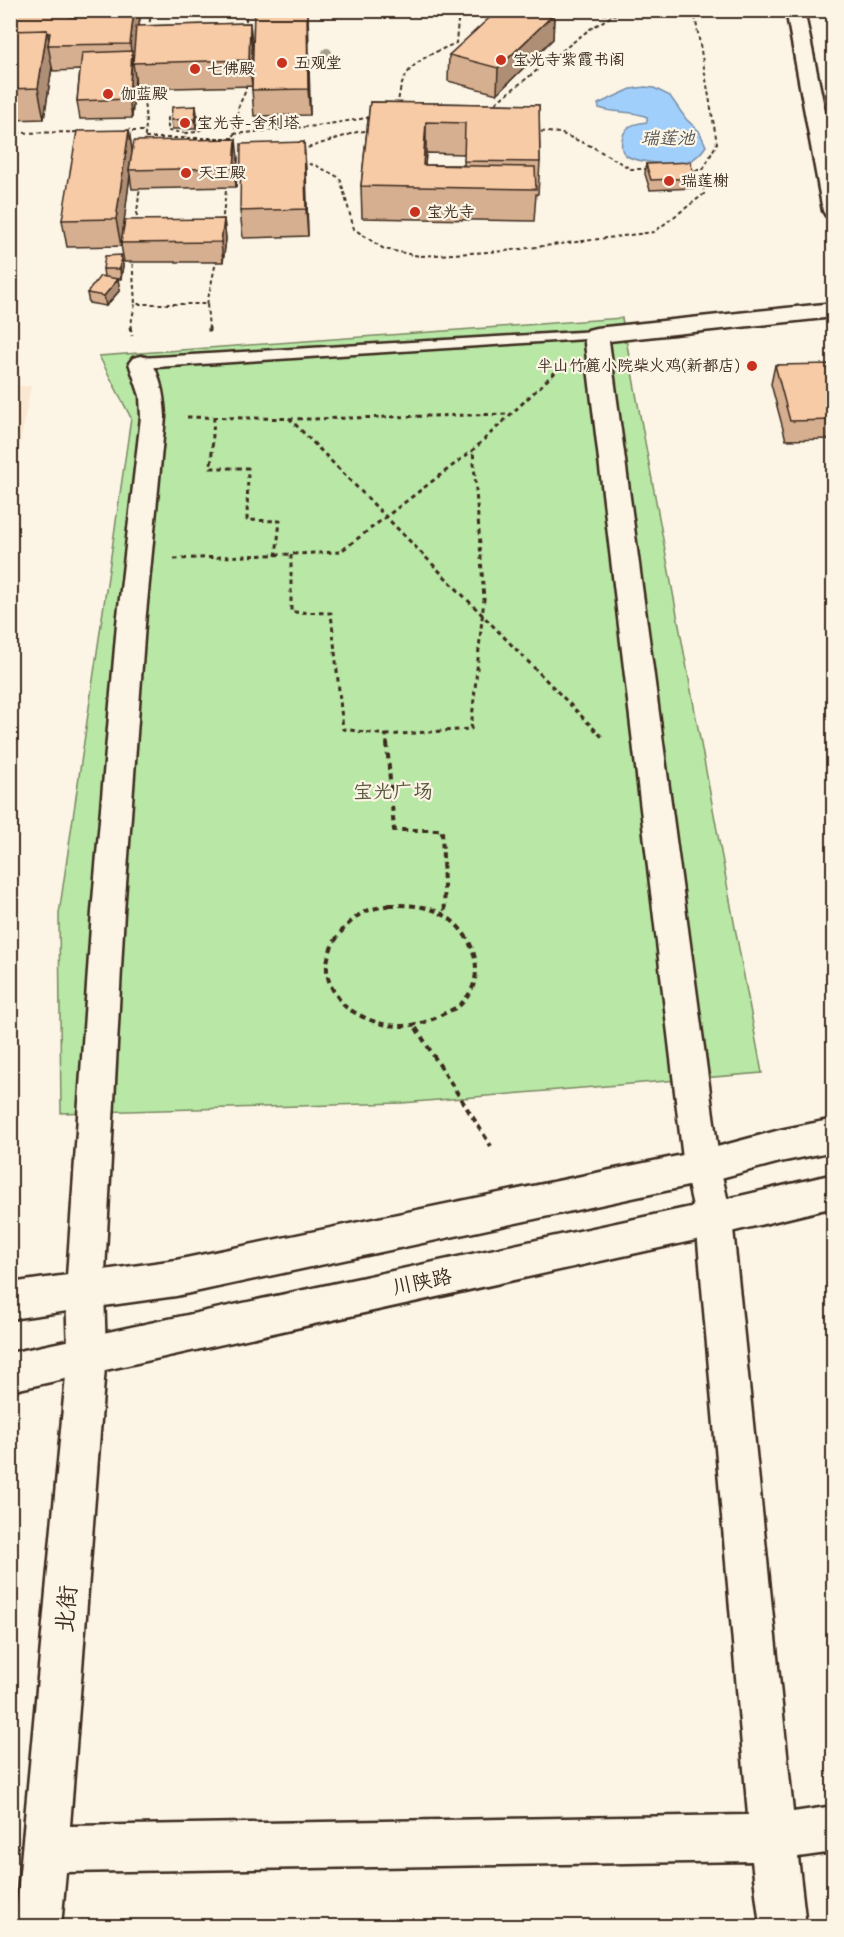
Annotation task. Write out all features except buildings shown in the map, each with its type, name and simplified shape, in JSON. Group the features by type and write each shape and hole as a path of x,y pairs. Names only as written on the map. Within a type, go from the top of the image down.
{"street":[{"path":"795,10 834,211"},
{"path":"783,1926 714,1219 702,1167 596,335 834,310"},
{"name":"北街","path":"38,1926 87,1354 85,1291 108,912 137,560 153,417 152,396 141,363"},
{"path":"10,1301 176,1278 702,1167 780,1146 834,1135"},
{"name":"川陕路","path":"10,1372 714,1219 834,1190"},
{"path":"46,1850 773,1838 834,1830"}],"lane":[{"path":"141,363 596,335"}],"path":[{"path":"148,34 151,10"},
{"path":"246,10 246,33"},
{"path":"483,112 590,29 619,14 622,10"},
{"path":"294,162 315,165 340,178 354,229 384,249 419,256 505,251 654,232 704,194 703,170 717,142 694,10"},
{"path":"399,108 397,89 412,63 456,43 459,11 505,12"},
{"path":"539,13 619,14"},
{"path":"232,146 238,108 246,90 246,79"},
{"path":"144,82 146,131 144,149"},
{"path":"183,112 168,117 166,125 168,131 198,132 203,128 204,118 190,113"},
{"path":"234,134 316,126 383,115"},
{"path":"293,152 357,132 377,129"},
{"path":"123,131 146,131"},
{"path":"533,131 560,133 591,146 631,169 655,169"},
{"path":"10,133 89,132"},
{"path":"185,133 185,138"},
{"path":"145,138 234,138"},
{"path":"679,170 703,170"},
{"path":"221,230 228,175"},
{"path":"136,226 140,182"},
{"path":"133,248 135,304 130,329 141,363"},
{"path":"210,357 207,304 218,251"},
{"path":"135,304 207,304"},
{"path":"137,560 340,552 472,450 596,335"},
{"path":"153,417 310,418 511,414"},
{"path":"214,417 211,468 248,468 247,520 280,521 276,556"},
{"path":"289,418 604,739"},
{"path":"291,555 291,612 331,613 343,729 386,735 471,729 484,599 472,450"},
{"path":"386,735 394,830 442,830 445,915"},
{"path":"389,905 418,906 445,915 465,932 477,955 476,979 464,1003 442,1018 416,1028 387,1028 360,1020 339,1003 326,980 326,954 338,931 360,914 389,905"},
{"path":"416,1028 491,1146"}],"shaded area":[{"path":"10,386 31,386 11,492"}],"green space":[{"name":"宝光广场","path":"622,318 762,1073 402,1103 61,1113 59,914 131,418 99,356"}],"water":[{"name":"瑞莲池","path":"654,88 670,96 686,119 699,131 706,146 693,159 683,163 667,164 639,160 624,154 622,142 624,133 633,125 647,122 647,117 635,113 605,110 599,108 598,104 631,89"}],"place":[{"name":"宝光寺紫霞书阁","path":"501,60"},
{"name":"五观堂","path":"282,63"},
{"name":"七佛殿","path":"195,69"},
{"name":"伽蓝殿","path":"108,94"},
{"name":"宝光寺-舍利塔","path":"185,123"},
{"name":"天王殿","path":"186,173"},
{"name":"瑞莲榭","path":"669,181"},
{"name":"宝光寺","path":"415,212"},
{"name":"半山竹簏小院柴火鸡(新都店)","path":"752,366"}]}
